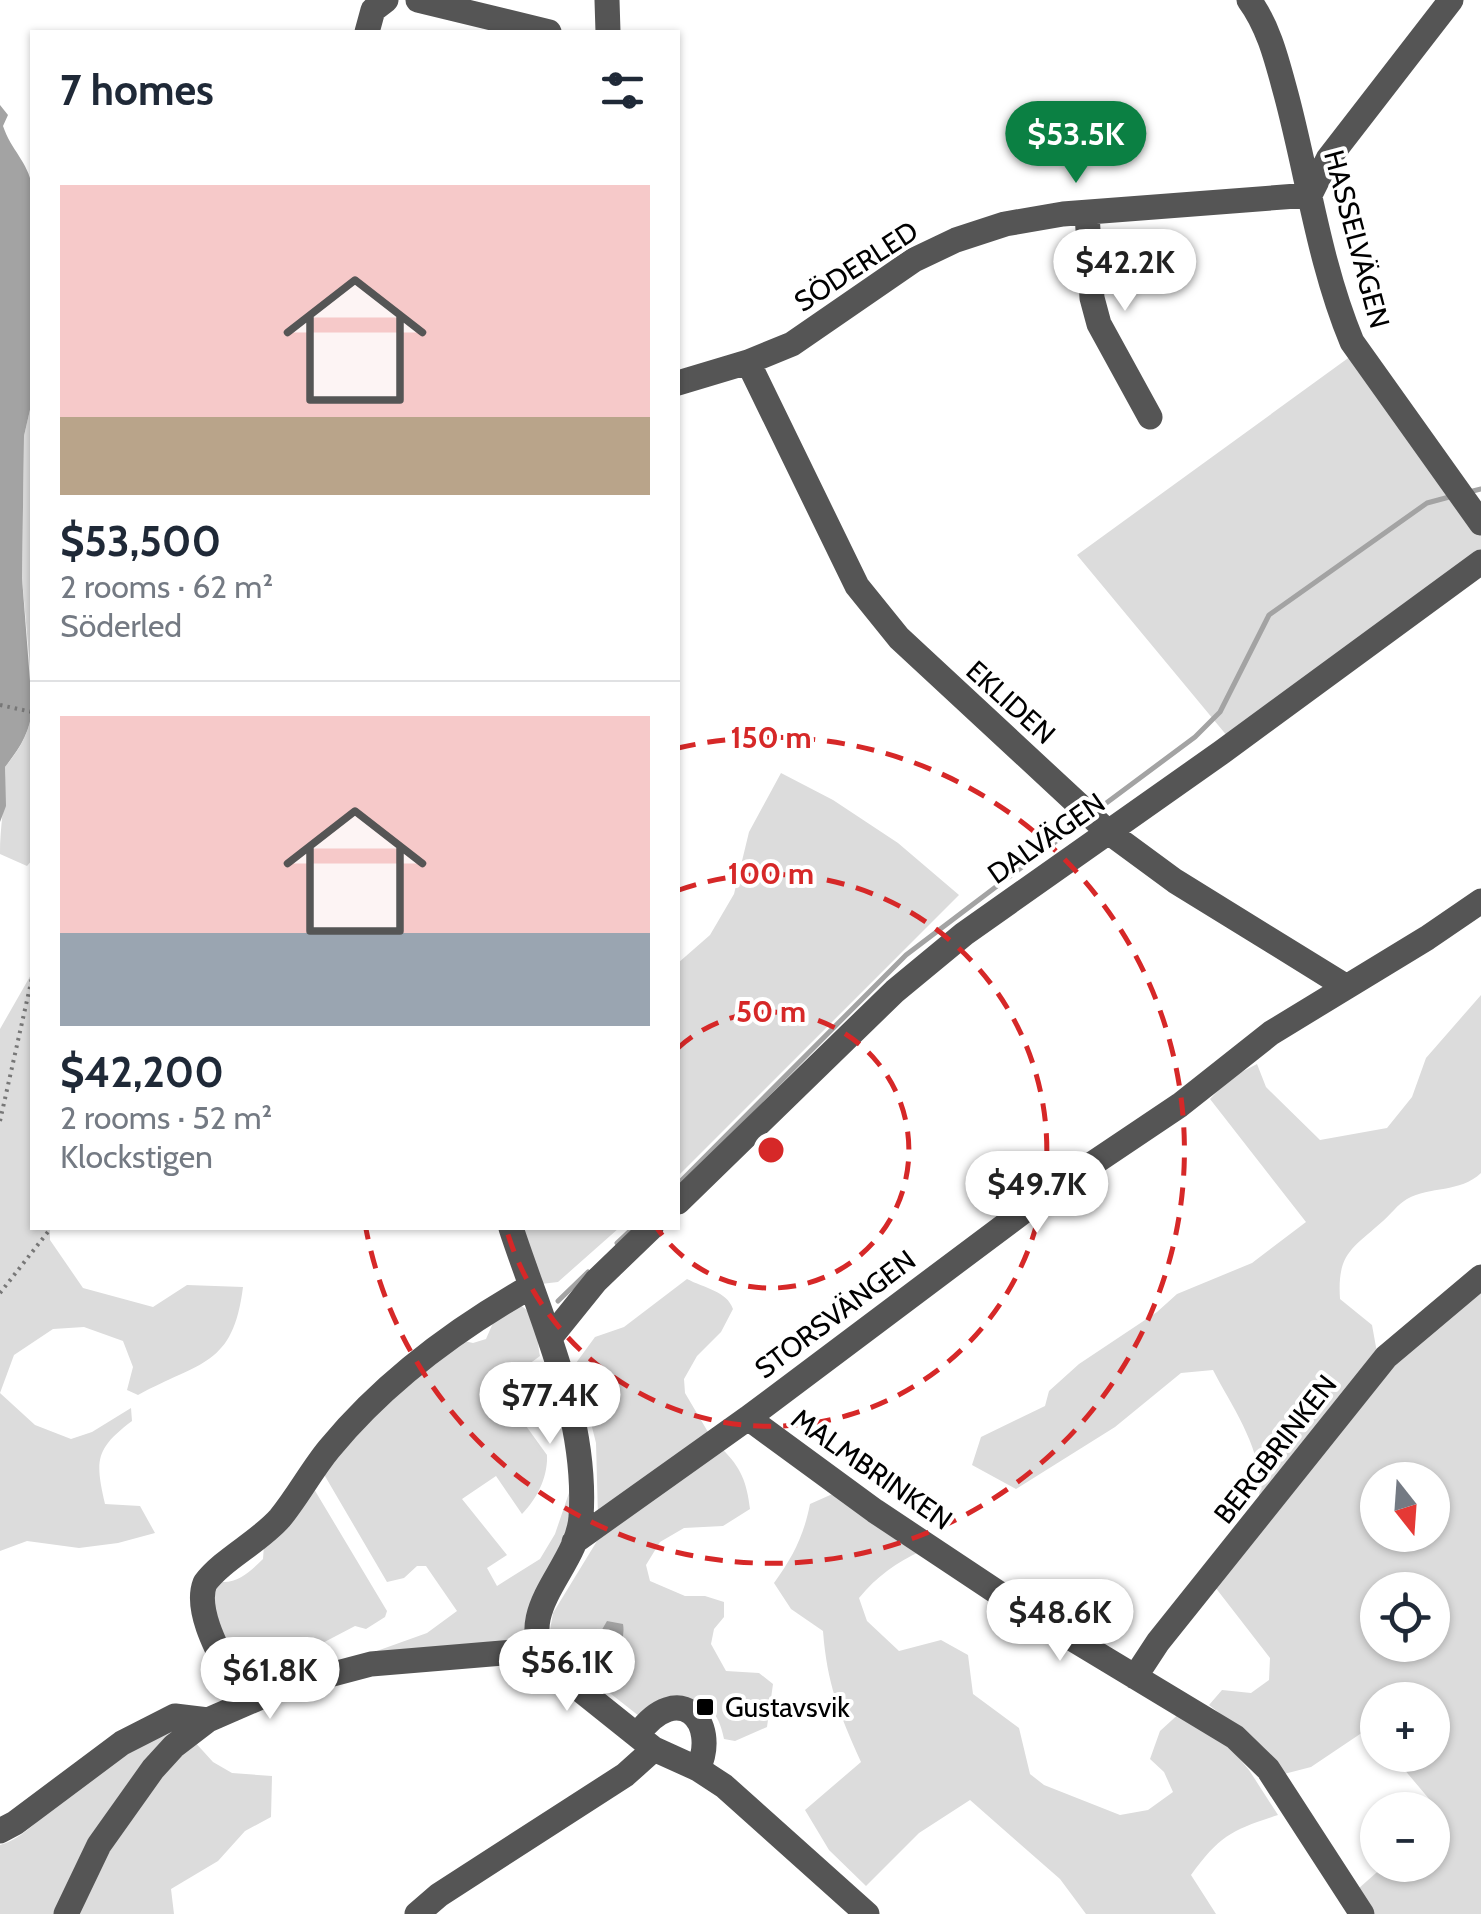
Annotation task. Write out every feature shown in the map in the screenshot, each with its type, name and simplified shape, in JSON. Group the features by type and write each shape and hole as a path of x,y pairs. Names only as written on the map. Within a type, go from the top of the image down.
{"street":[{"path":"368,30 373,10 386,0"},
{"path":"418,0 541,30"},
{"path":"607,0 608,30"},
{"name":"HASSELVÄGEN","path":"1249,0 1272,46 1340,314 1352,342 1481,523"},
{"path":"1310,195 1328,159 1450,0"},
{"name":"SÖDERLED","path":"680,382 792,344 940,246 1005,224 1087,213 1310,195"},
{"path":"1087,213 1088,267 1099,324 1150,417"},
{"name":"EKLIDEN","path":"748,362 840,553 868,602 939,676 1107,831 1175,881 1345,986"},
{"name":"DALVÄGEN","path":"680,1200 895,991 964,934 1481,562"},
{"name":"STORSVÄNGEN","path":"574,1542 748,1418 1040,1199 1180,1105 1272,1033 1481,901"},
{"path":"512,1230 550,1338 577,1442 580,1470 580,1516 574,1542 542,1605 536,1628 539,1650 550,1665 646,1742 724,1786 866,1914"},
{"path":"550,1338 596,1281 649,1230"},
{"name":"BERGBRINKEN","path":"1135,1677 1158,1642 1386,1357 1481,1277"},
{"path":"244,1704 206,1618 202,1592 205,1583 279,1518 327,1452 396,1378 480,1317 530,1287"},
{"name":"MALMBRINKEN","path":"748,1418 875,1511 1021,1608 1235,1737 1268,1769 1362,1914"},
{"path":"66,1914 99,1845 153,1769 174,1746 208,1720 316,1676 371,1664 539,1650"},
{"path":"417,1914 625,1774 646,1742 655,1713 664,1708 685,1709 694,1715 704,1749 698,1770"},
{"path":"0,1831 16,1824 122,1743 175,1716 208,1720"}],"path":[{"path":"0,705 30,712"},
{"path":"0,1121 30,987"},
{"path":"0,1293 49,1230"}],"shaded area":[{"path":"0,105 8,115 3,126 30,180 30,410 24,436 22,578 30,718 24,739 5,767 6,806 0,822"},
{"path":"1351,356 1481,536 1481,555 1228,737 1077,555"},
{"path":"30,410 30,666 22,578 24,436"},
{"path":"30,718 27,866 0,854 0,843 5,767"},
{"path":"781,773 833,800 898,843 959,895 680,1174 680,961 710,935 734,894 749,832"},
{"path":"30,976 30,1230 50,1230 50,1240 83,1288 153,1307 187,1285 243,1287 231,1333 222,1347 196,1367 138,1395 127,1390 133,1367 123,1341 84,1327 53,1329 14,1355 0,1393 0,1029"},
{"path":"1481,995 1481,1173 1464,1184 1416,1195 1400,1204 1349,1253 1341,1271 1340,1299 1372,1325 1378,1358 1481,1291 1481,1914 1375,1914 1358,1889 1366,1882 1450,1882 1450,1792 1423,1792 1406,1772 1450,1772 1450,1682 1360,1682 1360,1734 1311,1767 1284,1774 1263,1747 1209,1705 1222,1690 1251,1693 1269,1680 1270,1658 1215,1587 1251,1520 1260,1485 1247,1433 1213,1370 1181,1373 1115,1427 1016,1489 972,1465 981,1437 1045,1406 1049,1391 1079,1364 1157,1312 1177,1294 1252,1263 1306,1222 1210,1099 1230,1078 1257,1064 1266,1087 1320,1140 1387,1128 1412,1097 1426,1058"},
{"path":"524,1230 617,1230 558,1282 541,1284"},
{"path":"687,1279 720,1294 733,1309 721,1332 697,1356 684,1379 685,1393 708,1432 598,1517 596,1443 576,1363 595,1337 624,1327"},
{"path":"519,1305 533,1320 540,1356 498,1387 547,1455 543,1479 537,1495 522,1514 496,1476 462,1499 507,1555 487,1568 497,1586 540,1559 555,1534 571,1487 570,1524 522,1644 360,1657 427,1633 457,1611 426,1566 417,1566 404,1578 387,1582 322,1471 400,1388 464,1341 486,1339 496,1316"},
{"path":"0,1393 35,1425 71,1439 92,1432 131,1408 132,1421 111,1440 101,1456 102,1489 105,1504 140,1506 155,1533 79,1548 27,1541 0,1551"},
{"path":"722,1449 742,1476 750,1509 723,1526 684,1528 660,1542 646,1565 650,1581 685,1596 705,1596 724,1602 724,1617 714,1629 711,1644 726,1671 759,1673 773,1684 767,1727 735,1741 724,1739 719,1722 702,1704 679,1702 639,1716 559,1653 549,1636 553,1613 597,1541"},
{"path":"311,1484 387,1611 385,1617 366,1629 355,1626 313,1648 308,1667 285,1680 255,1686 227,1652 214,1613 210,1585 242,1577 263,1559 264,1545"},
{"path":"837,1492 921,1551 887,1571 859,1598 867,1621 899,1651 941,1640 968,1655 973,1694 1019,1728 1030,1774 1044,1785 1120,1815 1148,1810 1173,1792 1164,1772 1150,1759 1160,1731 1183,1710 1223,1739 1278,1815 1228,1836 1191,1875 1216,1914 1086,1914 1060,1879 970,1800 919,1833 866,1886 829,1850 805,1810 861,1762 835,1698 823,1631 791,1609 774,1583 797,1545 810,1504"},
{"path":"607,1621 623,1624 623,1636 615,1653 600,1665 593,1662 593,1645"},
{"path":"165,1729 193,1740 213,1762 232,1773 272,1776 271,1817 245,1831 218,1861 171,1889 174,1914 0,1914 0,1845 25,1832 111,1759"}],"waterway":[{"path":"1469,492 1481,489"},
{"path":"1105,804 1195,737 1220,712 1269,615 1427,503 1453,496"},
{"path":"680,1182 906,955 1075,827"},
{"path":"617,1243 631,1230"},
{"path":"558,1301 588,1272"}],"place":[{"name":"Gustavsvik","path":"705,1707"}]}
